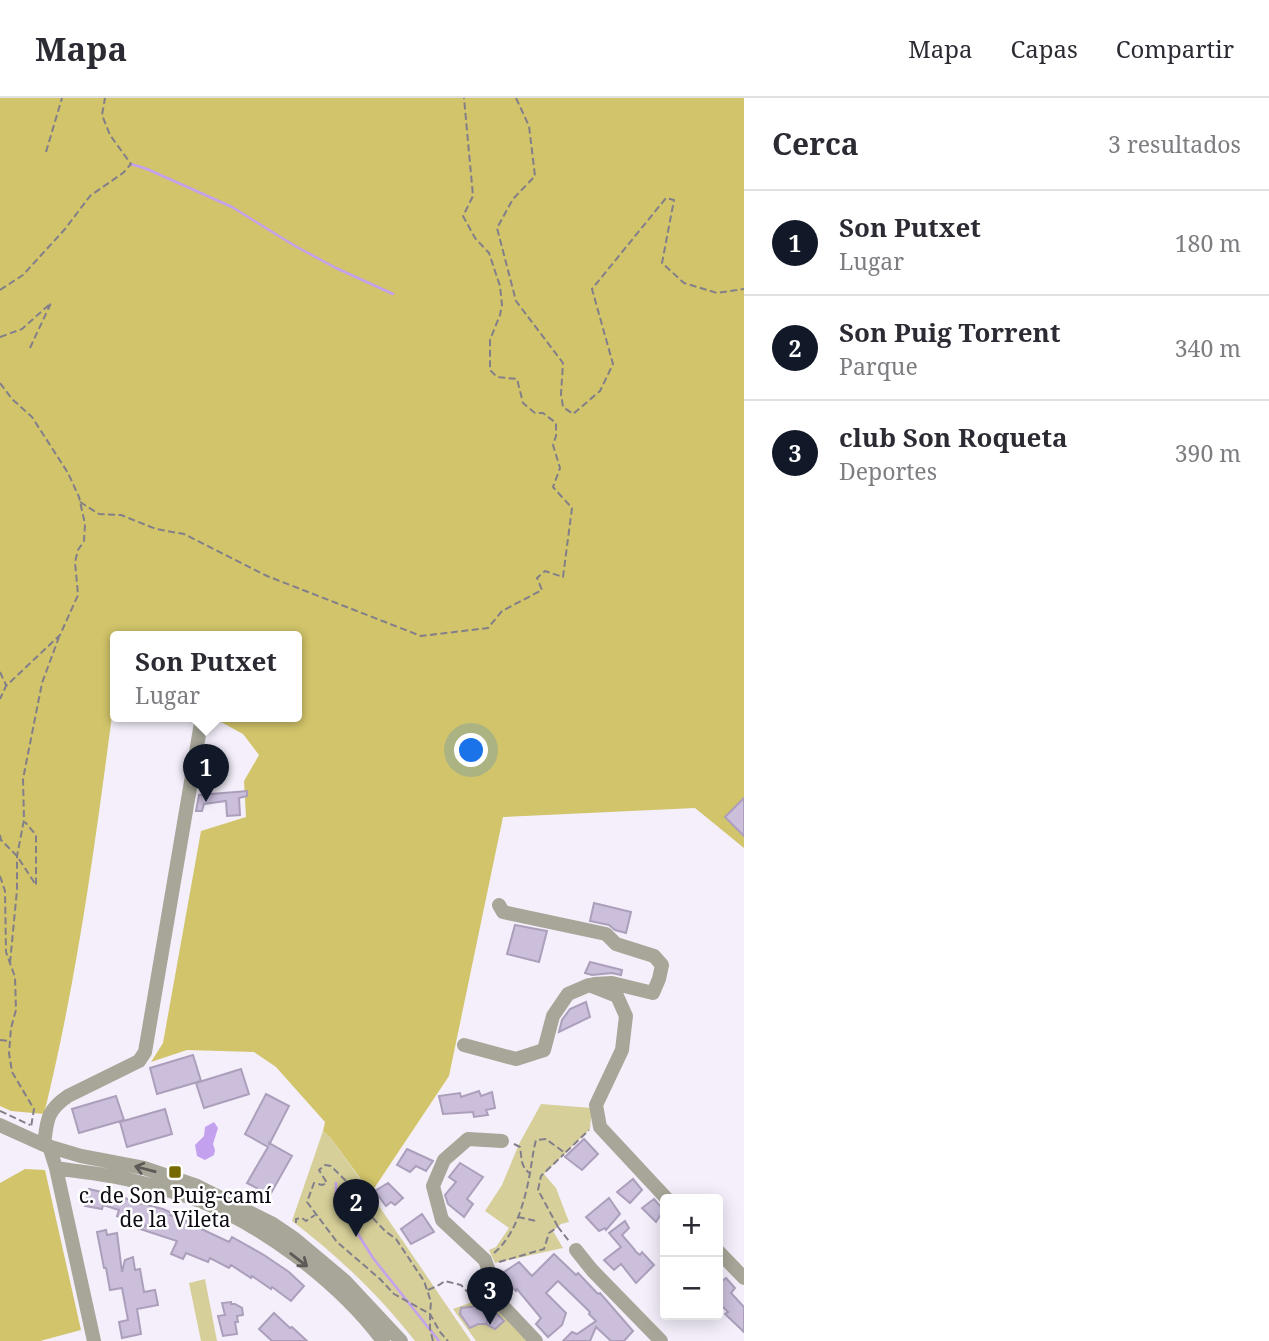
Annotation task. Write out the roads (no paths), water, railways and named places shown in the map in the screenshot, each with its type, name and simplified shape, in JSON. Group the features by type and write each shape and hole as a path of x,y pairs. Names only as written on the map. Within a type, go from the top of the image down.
{"street":[{"path":"39,1136 58,1103 139,1061 145,1052 201,723"},
{"path":"464,1045 516,1059 544,1050 553,1016 568,994 589,985 612,983 653,993 659,979 662,965 653,956 616,944 606,934 503,912 499,905"},
{"path":"589,985 617,996 626,1016 622,1049 596,1105 600,1127 662,1194"},
{"path":"2,1126 39,1136 81,1156"},
{"path":"39,1136 55,1165 94,1341"},
{"path":"502,1141 468,1139 444,1160 433,1186 442,1220 486,1263 500,1303 536,1341"},
{"path":"55,1165 64,1157 81,1156 144,1168 197,1186 273,1224 345,1281 401,1341"},
{"path":"55,1165 80,1173 105,1175 146,1185 192,1199 240,1220 288,1251 331,1285 380,1340"},
{"path":"66,1214 69,1205 68,1189 71,1181 80,1173"},
{"path":"576,1250 661,1341"},
{"path":"723,1256 744,1278"}],"waterway":[{"path":"131,164 232,207 295,246 393,294"},
{"path":"336,1183 336,1199 373,1258 439,1341"}],"place":[{"name":"Son Putxet","path":"206,802"},
{"name":"c. de Son Puig-camí de la Vileta","path":"175,1172"},
{"name":"Son Puig Torrent","path":"356,1237"},
{"name":"club Son Roqueta","path":"490,1325"}]}
